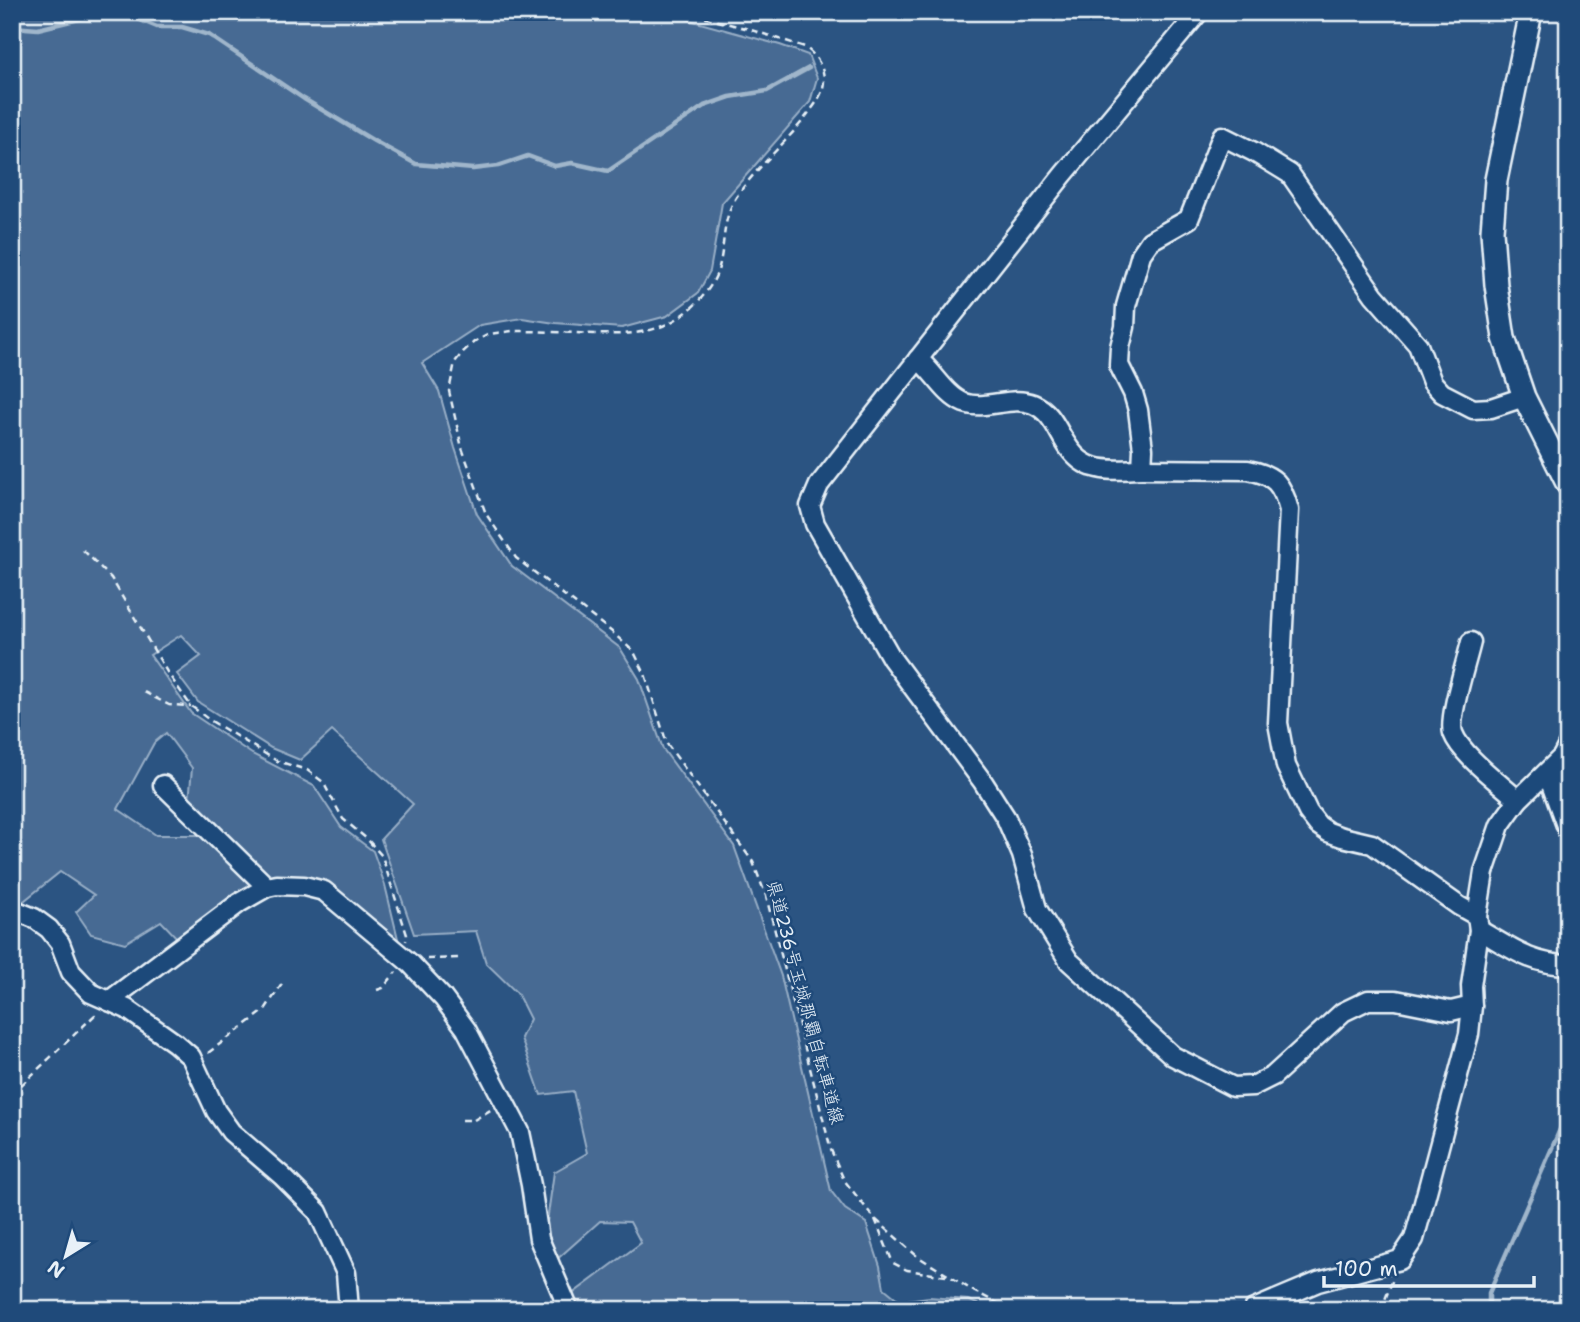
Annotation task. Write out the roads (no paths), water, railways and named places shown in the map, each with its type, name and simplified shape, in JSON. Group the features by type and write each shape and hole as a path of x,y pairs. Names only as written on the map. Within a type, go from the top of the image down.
{"main road":[{"path":"1531,12 1496,180 1493,231 1496,285 1504,338 1524,397 1568,485"}],"street":[{"path":"1199,12 1063,175 918,359 819,485 810,506 815,524 892,659 983,782 1006,818 1022,855 1037,909 1069,961 1173,1056 1233,1087 1253,1086 1273,1076 1343,1012 1368,1000 1396,1000 1451,1011 1472,1006"},
{"path":"1142,469 1143,449 1138,411 1133,393 1119,365 1126,306 1141,254 1150,240 1189,219 1222,136 1290,174 1374,295 1418,345 1432,382 1441,393 1473,409 1491,408 1524,397"},
{"path":"918,359 943,387 963,402 976,406 1022,402 1041,408 1049,415 1069,450 1085,464 1105,469 1248,470 1262,472 1274,478 1284,492 1289,510 1278,723 1286,766 1307,812 1328,832 1372,844 1529,958 1549,964 1568,965"},
{"path":"1471,642 1454,711 1452,732 1475,761 1518,800"},
{"path":"1254,1308 1318,1282 1400,1260 1414,1239 1469,1034 1471,986 1484,872 1500,825 1518,800 1562,757 1568,745"},
{"path":"1547,773 1568,831"},
{"path":"163,785 267,887"},
{"path":"109,1001 239,904 267,887 304,886 324,891 406,959 443,998 466,1029 520,1132 539,1239 569,1310"},
{"path":"12,909 34,918 49,929 60,943 71,972 92,993 127,1009 191,1057 216,1111 231,1132 282,1176 318,1212 346,1273 349,1310"}],"waterway":[{"path":"12,27 38,29 108,12"},
{"path":"121,12 157,27 182,27 209,35 304,99 416,164 473,169 498,166 528,156 555,166 572,163 608,171 704,106 730,97 767,91 809,68"},
{"path":"1489,1310 1489,1293 1568,1111"}]}
